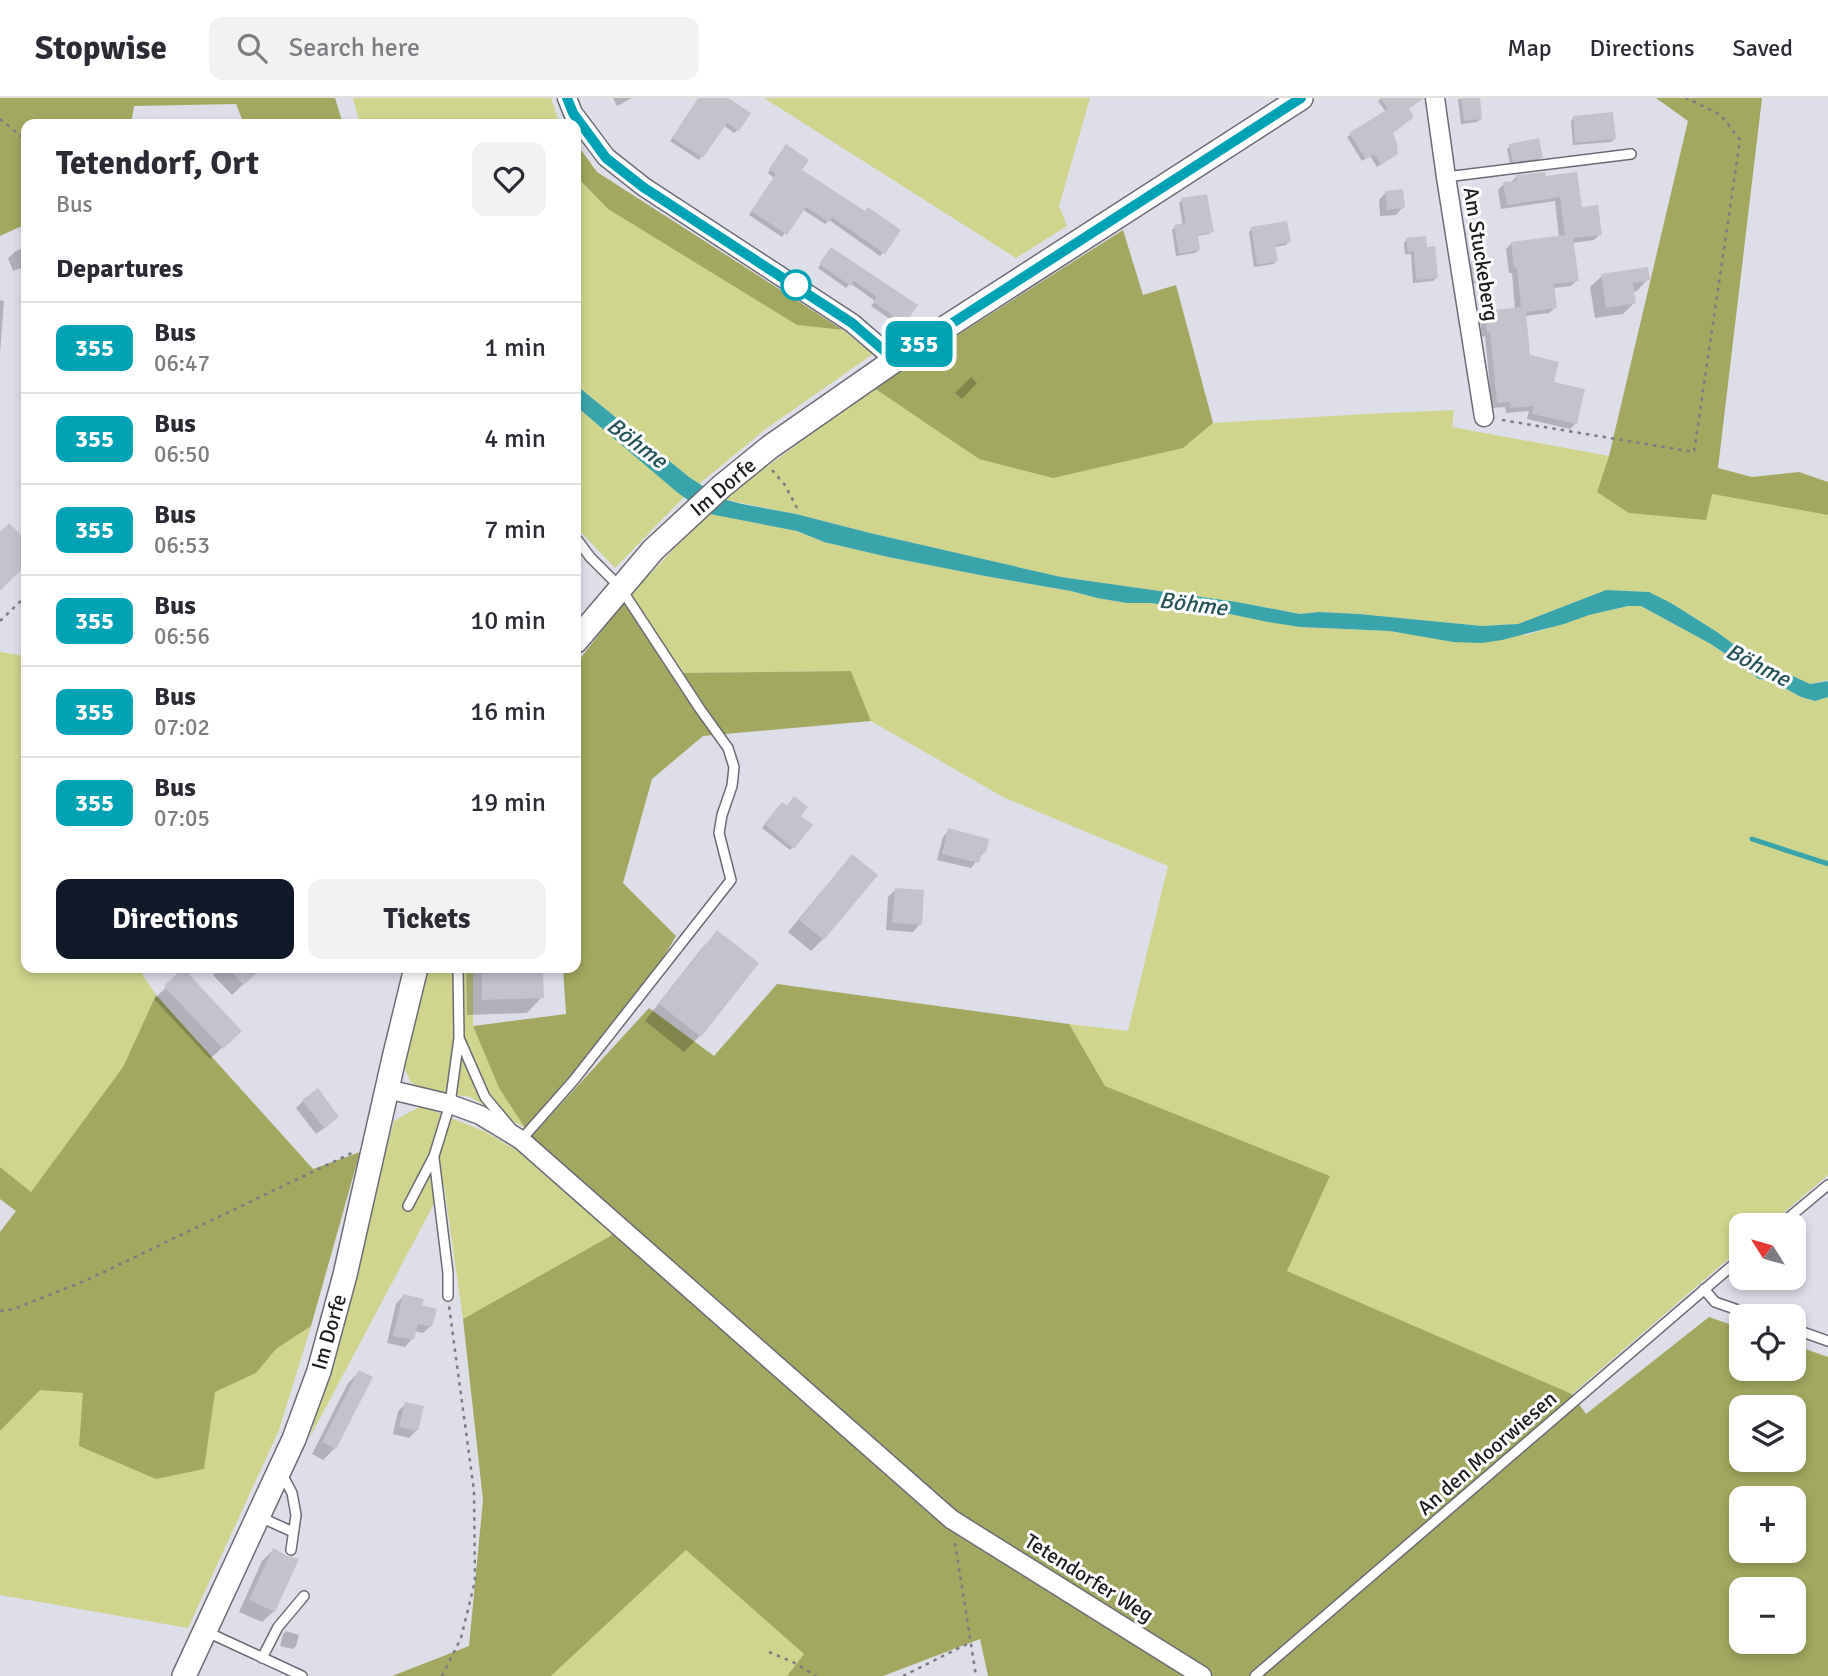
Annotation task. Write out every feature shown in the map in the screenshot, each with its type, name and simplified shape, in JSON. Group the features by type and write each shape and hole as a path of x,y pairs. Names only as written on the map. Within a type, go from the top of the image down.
{"street":[{"path":"567,98 577,119"},
{"name":"Im Dorfe","path":"581,635 653,550 688,516 760,455 895,360 1301,98"},
{"name":"Am Stuckeberg","path":"1435,98 1484,417"},
{"path":"581,124 606,158 643,187 852,323 895,360"},
{"name":"Im Dorfe","path":"184,1676 294,1439 319,1371 332,1326 415,973"},
{"name":"Tetendorfer Weg","path":"387,1090 450,1104 480,1115 522,1140 951,1519 1202,1676"}],"lane":[{"path":"1446,177 1631,154"},
{"path":"459,1038 485,1097 522,1140 574,1080 731,880 719,833 732,786 734,767 728,748 621,587 581,545"},
{"path":"408,1206 434,1156 450,1104 459,1038 458,973"},
{"path":"434,1156 448,1273 448,1296"},
{"path":"1794,1213 1828,1185"},
{"name":"An den Moorwiesen","path":"1255,1676 1729,1268"},
{"path":"1704,1289 1715,1302 1729,1307"},
{"path":"1806,1333 1828,1341"},
{"path":"280,1470 292,1493 296,1515 291,1550"},
{"path":"259,1516 293,1532"},
{"path":"262,1658 278,1627 304,1597"},
{"path":"205,1631 302,1676"}],"path":[{"path":"1484,417 1694,452 1740,140 1721,115 1686,98"},
{"path":"0,119 21,136"},
{"path":"760,455 785,485 797,508"},
{"path":"0,621 21,601"},
{"path":"0,1311 15,1309 87,1280 362,1148"},
{"path":"442,1676 461,1638 475,1581 474,1491 448,1296"},
{"path":"951,1519 976,1676"},
{"path":"903,1676 971,1643"},
{"path":"769,1652 816,1676"}],"green space":[{"path":"0,98 335,98 341,119 242,119 236,104 134,106 132,119 21,119 21,226 0,236"},
{"path":"353,98 551,98 558,119 359,119"},
{"path":"764,98 1090,98 1059,206 1067,226 1016,258"},
{"path":"1656,98 1762,98 1718,468 1752,477 1799,472 1828,482 1828,515 1712,494 1706,520 1629,513 1597,492 1609,456 1688,121"},
{"path":"581,150 597,172 843,330 797,325 608,209 581,181"},
{"path":"581,181 608,209 797,325 843,330 873,354 767,428 699,484 581,389"},
{"path":"1123,230 1143,295 1176,285 1213,423 1183,448 1053,478 979,459 874,388"},
{"path":"874,388 979,459 1183,448 1213,423 1454,410 1452,427 1609,456 1597,492 1712,494 1828,515 1828,680 1810,684 1759,663 1717,632 1649,592 1606,590 1518,624 1482,626 1359,614 1300,614 1237,602 1061,577 723,499"},
{"path":"581,410 684,497 615,568 581,532"},
{"path":"707,513 797,531 824,542 888,557 1097,598 1225,613 1300,627 1391,631 1418,635 1527,635 1589,615 1628,606 1641,606 1709,643 1759,679 1772,681 1801,697 1815,701 1828,697 1828,1175 1783,1213 1729,1213 1729,1258 1572,1394 1287,1271 1330,1176 1105,1086 1069,1024 1128,1031 1168,866 1003,797 871,721 851,671 675,673 655,639 624,602"},
{"path":"624,602 655,639 675,673 851,671 871,721 703,736 652,779 623,883 676,936 645,989 525,1128 499,1088 473,1026 566,1014 563,973 581,973 581,658"},
{"path":"0,652 21,655 21,973 141,973 156,995 123,1067 31,1192 0,1167"},
{"path":"424,973 473,973 473,1026 499,1088 525,1128 470,1097 422,1090 411,1082 403,1066"},
{"path":"777,984 1069,1024 1105,1086 1330,1176 1287,1271 1572,1394 1586,1414 1709,1317 1729,1324 1729,1381 1806,1381 1806,1349 1828,1357 1828,1676 988,1676 980,1639 883,1676 787,1676 804,1654 686,1550 551,1676 392,1676 469,1646 483,1500 463,1319 614,1234 529,1139 649,1008 714,1056"},
{"path":"156,995 313,1169 360,1152 311,1326 276,1349 256,1373 215,1392 204,1469 156,1479 79,1446 83,1393 40,1390 0,1431 0,1232 16,1211 0,1199 0,1167 31,1192 123,1067"},
{"path":"421,1106 486,1132 516,1150 614,1234 463,1319 444,1185 310,1437 394,1121"},
{"path":"311,1326 279,1430 188,1628 0,1595 0,1431 40,1389 83,1393 215,1392 256,1373 276,1349"},
{"path":"686,1550 804,1654 787,1676 551,1676"}],"water":[{"name":"Böhme","path":"581,389 689,477 723,499 742,504 796,514 1061,577 1237,602 1300,614 1359,614 1482,626 1518,624 1606,590 1649,592 1717,632 1759,663 1810,684 1828,681 1828,697 1815,701 1801,697 1772,681 1759,679 1709,643 1641,606 1628,606 1589,615 1564,624 1482,643 1453,642 1390,631 1300,627 1225,613 1097,598 888,557 824,542 797,531 707,513 678,493 581,410"}],"building":[{"path":"698,98 728,98 751,113 739,131 727,123 703,158 672,138"},
{"path":"1380,98 1424,98 1409,109 1414,117 1393,133 1398,154 1381,165 1374,154 1366,159 1349,133 1388,109"},
{"path":"1461,98 1480,98 1482,119 1464,121"},
{"path":"1613,112 1616,139 1575,143 1573,116"},
{"path":"1539,138 1543,158 1513,162 1509,144"},
{"path":"786,144 809,160 802,170 865,211 868,207 901,230 885,254 832,217 829,222 806,207 787,235 751,211 776,174 769,169"},
{"path":"1545,172 1546,176 1577,172 1582,207 1598,205 1602,235 1573,238 1579,281 1554,284 1557,308 1526,312 1530,355 1559,362 1554,382 1585,389 1577,424 1532,414 1534,406 1511,408 1510,402 1497,403 1490,332 1487,332 1485,311 1521,307 1511,242 1565,235 1560,197 1507,205 1503,182 1517,181 1516,175"},
{"path":"1403,189 1405,208 1387,210 1385,191"},
{"path":"1207,194 1214,232 1198,235 1200,250 1179,254 1174,225 1186,223 1181,198"},
{"path":"1287,221 1291,242 1275,245 1278,261 1257,265 1251,227"},
{"path":"1426,236 1427,247 1435,246 1438,278 1416,280 1414,251 1408,252 1406,238"},
{"path":"831,247 918,305 905,324 873,302 877,297 854,281 851,286 819,264"},
{"path":"1484,260 1487,280 1474,282 1471,262"},
{"path":"1648,267 1650,280 1633,283 1636,303 1606,308 1601,274"},
{"path":"9,523 21,535 21,570 0,591 0,532"},
{"path":"794,796 808,807 801,816 813,825 794,849 764,824 782,802 787,806"},
{"path":"948,828 989,839 986,853 982,852 979,863 942,854"},
{"path":"852,854 878,875 824,940 799,920"},
{"path":"895,888 924,890 922,925 892,923"},
{"path":"717,930 759,963 701,1037 659,1004"},
{"path":"178,973 188,973 242,1031 223,1049 164,986"},
{"path":"233,973 257,973 244,985"},
{"path":"482,973 543,973 544,998 482,1000"},
{"path":"318,1088 339,1117 324,1128 302,1100"},
{"path":"403,1294 424,1299 422,1305 437,1309 432,1327 418,1324 414,1340 393,1336"},
{"path":"359,1370 373,1377 336,1449 322,1442"},
{"path":"405,1402 424,1406 418,1431 399,1427"},
{"path":"273,1548 299,1559 275,1612 249,1600"}],"waterway":[{"path":"1752,839 1828,864"}],"bus line":[{"name":"355","path":"567,98 577,119"},
{"name":"355","path":"581,124 606,158 643,187 852,323 895,360 1301,98"}]}
